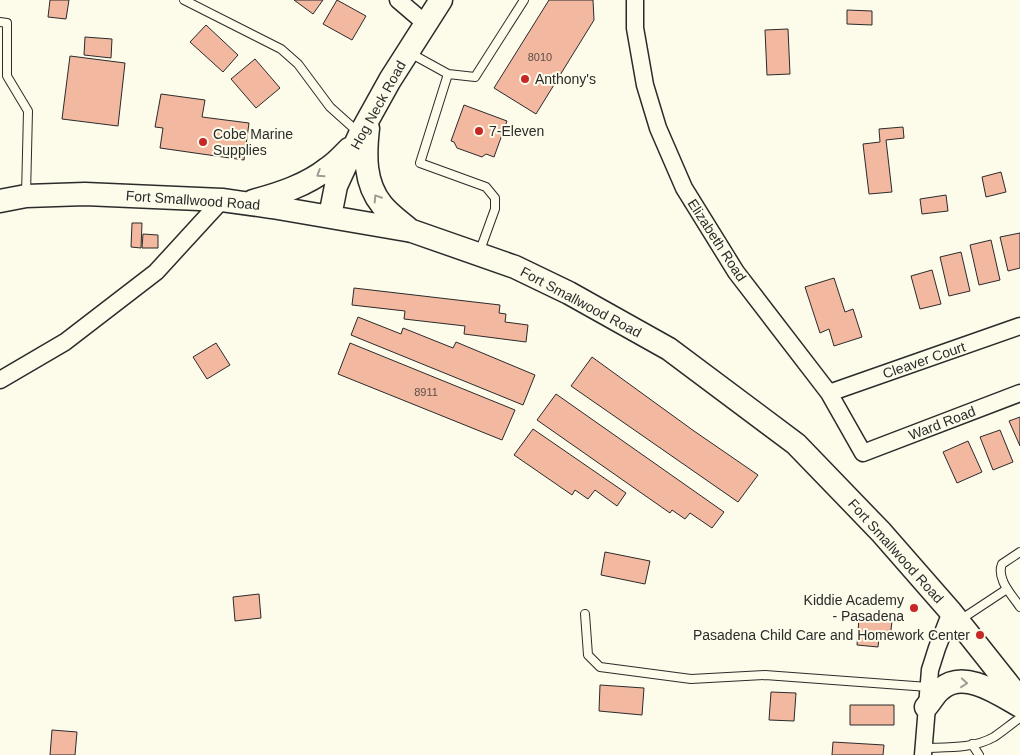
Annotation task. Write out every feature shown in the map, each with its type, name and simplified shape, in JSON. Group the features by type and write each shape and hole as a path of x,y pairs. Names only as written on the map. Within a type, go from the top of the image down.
{"main road":[{"name":"Hog Neck Road","path":"330,216 336,186 362,132 408,52 441,0"},
{"path":"246,203 268,197 314,178 329,168 362,132"},
{"path":"362,132 366,148 368,178 373,193 383,206 412,231"},
{"name":"Fort Smallwood Road","path":"0,201 26,196 85,194 222,200 246,203 412,231 515,267 568,293 669,349 796,444 881,532 954,616 1020,699"},
{"path":"927,697 941,688 958,681 980,685 1020,706"}],"street":[{"path":"398,0 426,24"},
{"name":"Elizabeth Road","path":"636,0 635,28 645,84 658,128 684,188 736,272 829,393 863,453"},
{"path":"0,380 65,342 156,272 222,200"},
{"name":"Cleaver Court","path":"829,393 1020,326"},
{"name":"Ward Road","path":"863,453 1020,393"},
{"path":"923,751 930,670 937,648 954,616"}],"lane":[{"path":"184,0 281,49 298,64 330,106 362,132"},
{"path":"408,52 448,74 475,77 524,0"},
{"path":"0,22 7,23 7,76 28,111 26,196"},
{"path":"448,74 420,163 486,187 495,198 495,209 478,254"},
{"path":"1020,552 1004,561 1001,566 1000,575 1020,608"},
{"path":"954,616 1007,588"},
{"path":"585,614 588,655 600,667 691,678 765,675 927,697"},
{"path":"923,751 972,744 993,737 1020,718"},
{"path":"972,744 979,755"}],"building":[{"path":"50,0 69,0 66,19 48,17"},
{"path":"294,0 323,0 313,14"},
{"path":"337,0 366,16 352,40 323,24"},
{"path":"549,0 593,0 594,20 536,114 494,88"},
{"path":"847,10 872,11 872,25 847,24"},
{"path":"206,25 238,55 223,72 190,42"},
{"path":"788,29 790,74 767,75 765,30"},
{"path":"85,37 112,39 111,58 84,55"},
{"path":"70,56 125,63 118,126 62,119"},
{"path":"255,59 280,88 256,108 231,79"},
{"path":"161,94 205,100 202,117 249,123 244,160 160,148 163,128 155,127"},
{"name":"7-Eleven","path":"464,105 507,121 494,157 486,154 482,157 457,148 454,142 451,141"},
{"path":"903,127 904,138 886,140 892,192 869,194 863,144 880,142 879,129"},
{"path":"1001,172 1006,192 986,197 982,177"},
{"path":"946,195 948,211 922,214 920,199"},
{"path":"132,223 142,223 141,248 131,247"},
{"path":"1020,233 1020,268 1008,271 1000,237"},
{"path":"143,234 158,235 158,248 142,248"},
{"path":"991,240 1000,280 979,285 970,245"},
{"path":"961,252 970,291 949,296 940,257"},
{"path":"932,270 941,304 920,309 911,276"},
{"path":"834,278 845,312 853,309 862,337 834,346 829,329 820,333 805,287"},
{"path":"354,288 500,305 499,313 506,314 505,322 528,325 526,342 464,334 465,326 404,319 405,311 352,305"},
{"path":"358,317 401,334 403,328 453,348 456,342 535,375 523,405 351,335"},
{"path":"216,343 230,365 207,379 193,357"},
{"path":"350,343 515,410 502,440 338,374"},
{"path":"592,357 758,475 738,502 571,386"},
{"path":"556,394 724,512 712,528 690,513 685,519 672,510 670,513 537,420"},
{"path":"1020,417 1020,446 1009,421"},
{"path":"533,429 626,493 617,506 595,490 588,499 575,490 572,495 514,455"},
{"path":"1000,430 1013,462 993,470 980,437"},
{"path":"968,441 982,472 957,483 943,452"},
{"path":"605,552 650,561 645,584 601,575"},
{"path":"259,594 261,618 235,621 233,597"},
{"path":"859,618 892,621 890,639 879,638 878,647 857,645"},
{"path":"600,685 644,688 642,715 599,711"},
{"path":"771,692 796,693 794,721 769,720"},
{"path":"850,705 894,705 894,725 850,725"},
{"path":"52,730 77,732 75,755 50,755"},
{"path":"833,742 884,745 883,755 832,755"}],"place":[{"name":"Anthony's","path":"525,79"},
{"name":"7-Eleven","path":"479,131"},
{"name":"Cobe Marine Supplies","path":"203,142"},
{"name":"Kiddie Academy - Pasadena","path":"914,608"},
{"name":"Pasadena Child Care and Homework Center","path":"980,635"}]}
